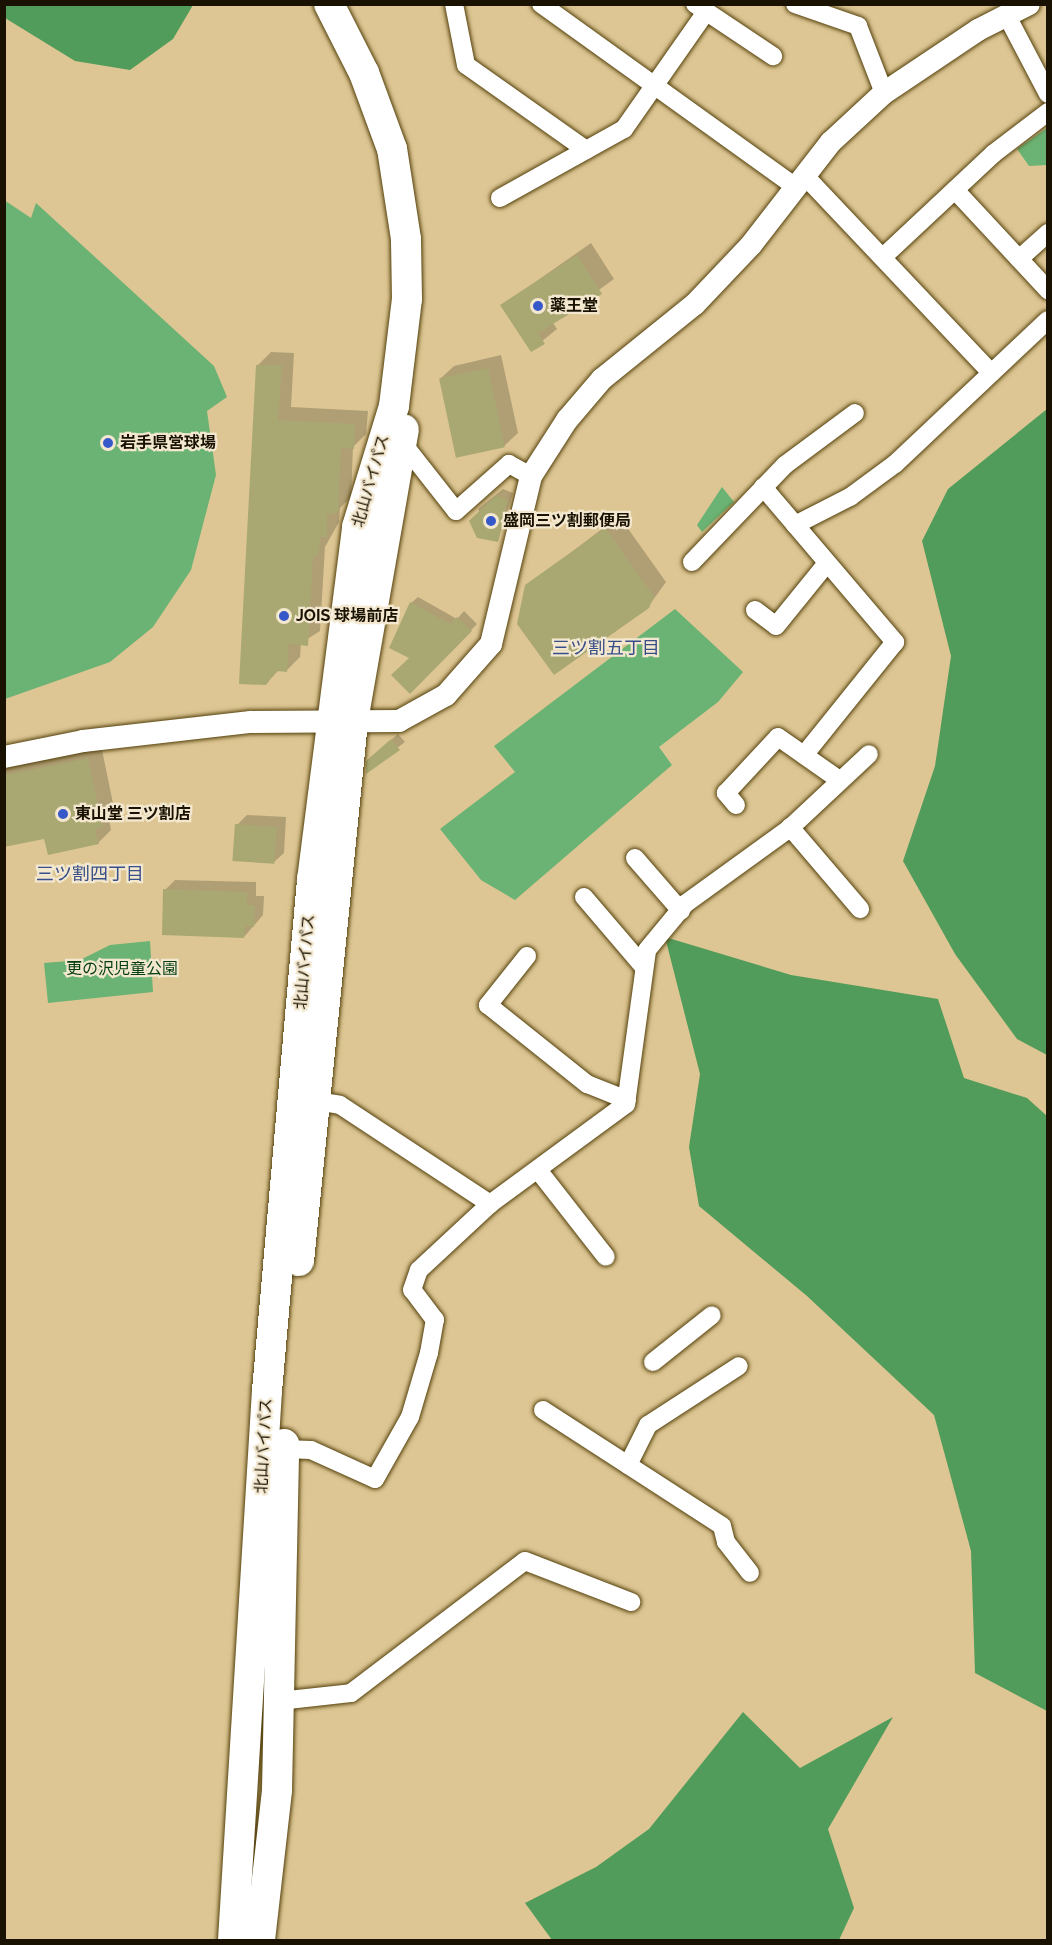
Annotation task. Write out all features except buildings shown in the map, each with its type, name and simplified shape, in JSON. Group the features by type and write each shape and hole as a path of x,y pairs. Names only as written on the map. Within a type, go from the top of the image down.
{"highway":[{"name":"北山バイパス","path":"260,1941 278,1790 284,1449 315,1101 357,527 394,406 407,299 406,239 392,149 364,74 329,4"},
{"name":"北山バイパス","path":"232,1941 267,1391 342,721 423,341 424,242 396,102 349,4"}],"street":[{"path":"454,4 466,65 586,150"},
{"path":"541,4 800,181 883,257 991,373"},
{"path":"795,4 858,26 884,93"},
{"path":"4,757 83,741 240,723 399,721 446,695 491,644 531,476 602,379 690,309 831,142 884,93 1029,4"},
{"path":"501,198 624,129 656,84 701,8 772,56"},
{"path":"1007,16 1047,94"},
{"path":"883,257 955,190 1047,112"},
{"path":"955,190 1047,290"},
{"path":"1019,259 1047,233"},
{"path":"795,525 850,497 895,464 1047,320"},
{"path":"692,562 763,487 855,413"},
{"path":"401,441 456,511 509,465 531,476"},
{"path":"763,487 895,642 804,755"},
{"path":"755,610 776,626 827,562"},
{"path":"736,805 726,793 778,737 838,779"},
{"path":"284,1449 311,1450 375,1479 410,1417 429,1353 435,1320 412,1290 419,1270 490,1204 538,1170 627,1100 642,966 646,950 681,911 790,827 838,779 869,754"},
{"path":"790,827 860,909"},
{"path":"635,858 681,911"},
{"path":"584,897 642,966"},
{"path":"527,956 488,1005 587,1084 627,1100"},
{"path":"315,1101 340,1105 490,1204"},
{"path":"538,1170 606,1257"},
{"path":"653,1362 712,1315"},
{"path":"628,1466 648,1425 739,1366"},
{"path":"543,1410 722,1526 726,1542 750,1573"},
{"path":"279,1701 351,1693 525,1561 631,1602"}],"green space":[{"path":"4,5 193,5 173,39 130,70 75,61 5,18"},
{"path":"1047,128 1047,165 1029,166 1017,149"},
{"name":"岩手県営球場","path":"4,200 31,218 36,203 214,366 227,397 207,411 216,475 191,570 153,627 110,662 5,699"},
{"path":"1047,409 1047,1055 1017,1039 955,954 903,861 935,766 951,656 922,541 948,489"},
{"path":"722,487 734,502 702,532 697,525"},
{"path":"675,609 743,672 718,702 659,747 672,765 515,900 481,880 440,829 515,772 494,746"},
{"path":"665,937 791,975 938,999 964,1078 1027,1098 1047,1116 1047,1711 975,1673 971,1551 934,1415 807,1296 699,1206 689,1147 700,1074"},
{"name":"更の沢児童公園","path":"150,941 153,992 48,1003 44,963 80,960 110,945"},
{"path":"743,1712 800,1768 893,1717 828,1829 854,1908 839,1940 552,1940 525,1903 596,1867 649,1829"}],"place":[{"name":"薬王堂","path":"538,306"},
{"name":"岩手県営球場","path":"108,443"},
{"name":"盛岡三ツ割郵便局","path":"491,521"},
{"name":"JOIS 球場前店","path":"284,616"},
{"name":"東山堂 三ツ割店","path":"63,814"}],"district":[{"name":"三ツ割五丁目","path":"606,648"},
{"name":"三ツ割四丁目","path":"90,874"}]}
